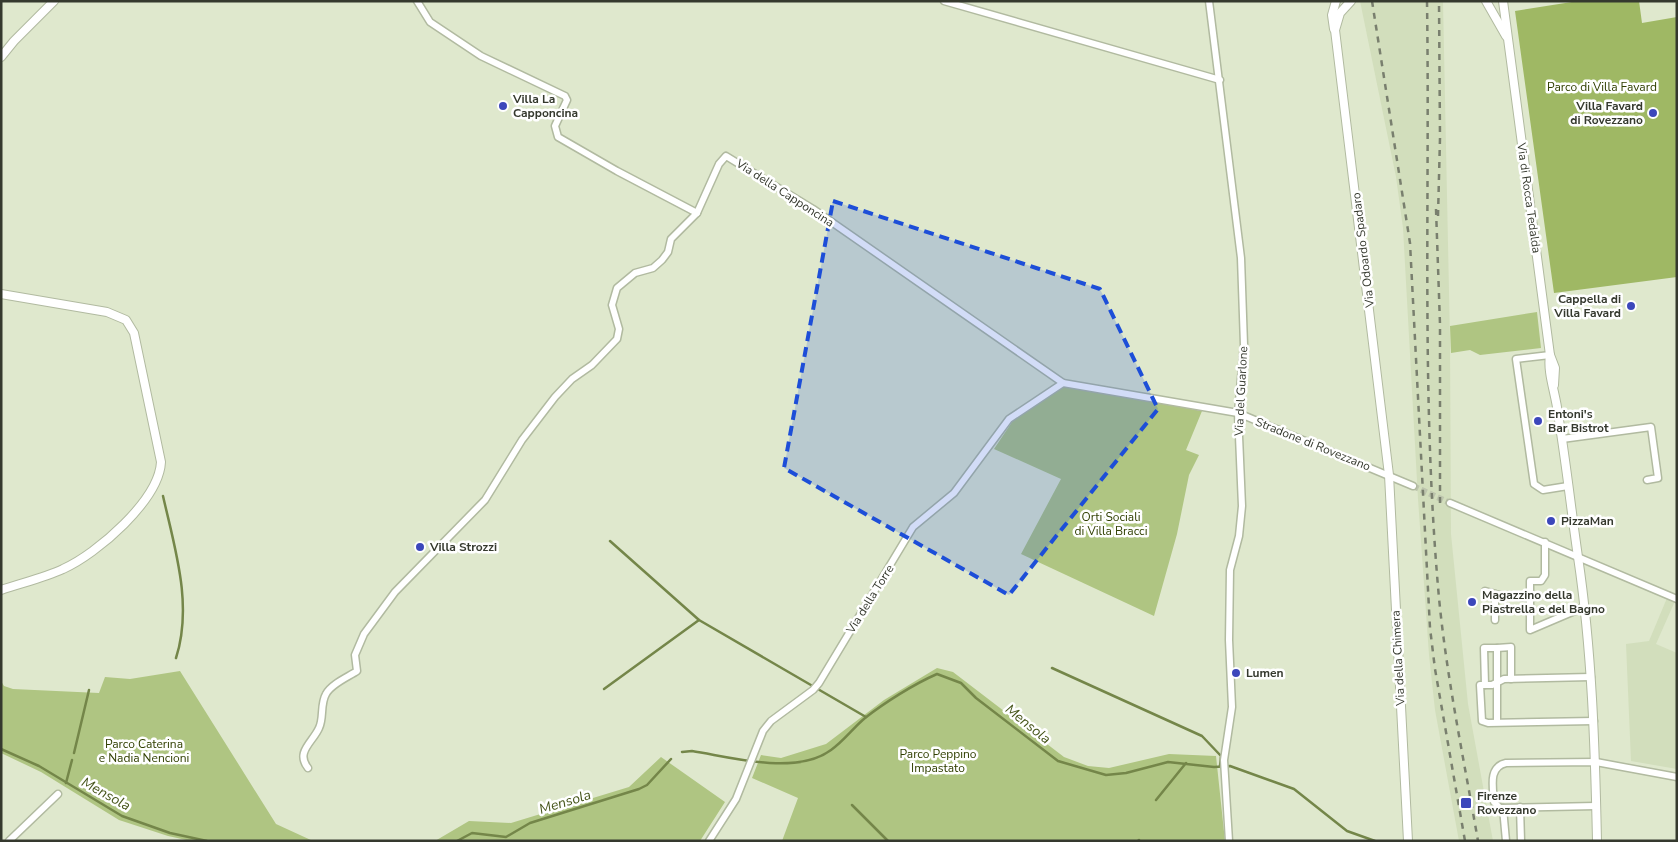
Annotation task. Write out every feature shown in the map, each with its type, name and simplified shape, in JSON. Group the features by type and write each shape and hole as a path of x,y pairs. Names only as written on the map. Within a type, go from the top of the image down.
{"street":[{"path":"1,57 14,41 54,1"},
{"path":"308,768 303,758 304,750 320,727 320,714 326,693 357,671 355,655 364,634 395,592 485,500 522,440 555,397 572,379 592,366 616,339 619,329 612,305 617,288 635,273 652,268 662,260 668,252 671,239 697,212 617,171 558,137 556,126 567,100 565,96 481,56 430,22 416,1"},
{"path":"944,1 1220,80"},
{"name":"Via del Guarlone","path":"1209,1 1241,258 1244,345 1238,413 1242,506 1239,536 1230,570 1229,640 1232,707 1224,760 1229,841"},
{"path":"1336,36 1332,15 1336,1 1348,4"},
{"name":"Via di Rocca Tedalda","path":"1488,3 1499,4 1503,1 1550,354 1548,369 1554,385 1578,556 1594,721 1596,841"},
{"name":"Via di Rocca Tedalda","path":"1488,3 1509,42"},
{"name":"Via Odoardo Spadaro","path":"1348,4 1336,24 1336,36 1389,475"},
{"name":"Via della Capponcina","path":"697,212 723,158 726,156 813,209 1063,383"},
{"path":"1,294 106,312 130,324 134,333 161,462 160,472 149,495 139,509 101,543 63,569 1,590"},
{"path":"1550,354 1516,359 1534,484 1543,490 1568,486"},
{"name":"Stradone di Rovezzano","path":"1063,383 1238,413 1413,486"},
{"name":"Via della Torre","path":"710,841 728,815 756,753 760,737 767,726 813,690 823,677 912,528 954,493 1009,419 1063,383"},
{"path":"1562,439 1651,427 1658,478 1646,480"},
{"name":"Via della Chimera","path":"1389,475 1408,841"},
{"path":"1450,503 1677,599"},
{"path":"1545,542 1545,575 1540,581 1530,581 1530,630 1584,607"},
{"path":"1485,591 1530,598"},
{"path":"1494,620 1495,594"},
{"path":"1485,685 1484,648 1511,647 1511,679"},
{"path":"1497,648 1497,722"},
{"path":"1591,677 1511,679 1480,685 1482,721 1488,724 1497,722 1594,721"},
{"path":"1596,806 1503,808 1496,806 1494,802 1492,777 1496,768 1502,764 1596,762 1677,777"},
{"path":"9,841 58,794"},
{"path":"1520,807 1521,841"},
{"path":"1503,808 1506,841"}],"highlighted area":[{"path":"833,201 1100,289 1158,409 1009,595 784,468"}],"shaded area":[{"path":"1360,1 1443,1 1450,340 1451,534 1468,704 1493,841 1459,841 1435,710 1429,655 1418,499 1403,228 1396,177"},
{"path":"1667,598 1675,601 1656,644 1677,653 1677,769 1631,761 1626,644 1649,641"}],"green space":[{"name":"Parco di Villa Favard","path":"1578,1 1639,1 1642,23 1677,17 1677,277 1554,293 1515,11"},
{"path":"1537,312 1541,348 1480,355 1470,350 1451,353 1450,326"},
{"name":"Orti Sociali di Villa Bracci","path":"1064,386 1202,411 1186,450 1199,455 1189,475 1177,534 1154,616 1021,554 1061,479 994,449 1014,419"},
{"name":"Parco Peppino Impastato","path":"937,668 953,672 1064,757 1088,766 1109,768 1169,754 1216,756 1225,841 782,841 798,798 752,778 761,755 781,758 826,744 884,700"},
{"name":"Parco Caterina e Nadia Nencioni","path":"180,671 276,824 313,841 191,841 168,836 119,820 41,772 1,753 1,681 4,686 13,689 99,693 105,677 130,679"},
{"path":"661,757 725,802 700,841 435,841 469,821 511,823 629,787"}],"waterway":[{"path":"163,496 177,557 183,597 181,638 176,658"},
{"path":"610,541 699,620 866,717"},
{"path":"604,689 699,620"},
{"path":"1052,668 1202,736 1221,756 1220,766"},
{"name":"Mensola","path":"682,752 692,751 744,760 782,763 800,762 817,758 836,746 865,718 881,706 909,688 937,674 961,683 976,698 1058,761 1106,775 1126,773 1168,762 1214,767 1230,766 1294,789 1347,831 1375,841"},
{"path":"74,753 89,690"},
{"name":"Mensola","path":"1,749 39,766 122,816 170,833 207,841"},
{"name":"Mensola","path":"457,841 472,833 506,837 530,823 639,789 647,785 671,759"},
{"path":"66,783 72,760"},
{"path":"1156,800 1186,763"},
{"path":"852,805 888,841"}],"tunnel":[{"path":"1413,486 1450,503"}],"railway":[{"path":"1372,1 1410,243 1430,628 1435,669 1465,841"},
{"path":"1427,1 1427,300 1433,524 1446,659 1478,841"},
{"path":"1438,216 1440,138 1439,1"},
{"path":"1436,209 1440,324 1440,507"}],"place":[{"name":"Villa La Capponcina","path":"503,106"},
{"name":"Villa Favard di Rovezzano","path":"1653,113"},
{"name":"Cappella di Villa Favard","path":"1631,306"},
{"name":"Entoni's Bar Bistrot","path":"1538,421"},
{"name":"PizzaMan","path":"1551,521"},
{"name":"Villa Strozzi","path":"420,547"},
{"name":"Magazzino della Piastrella e del Bagno","path":"1472,602"},
{"name":"Lumen","path":"1236,673"},
{"name":"Firenze Rovezzano","path":"1466,803"}]}
